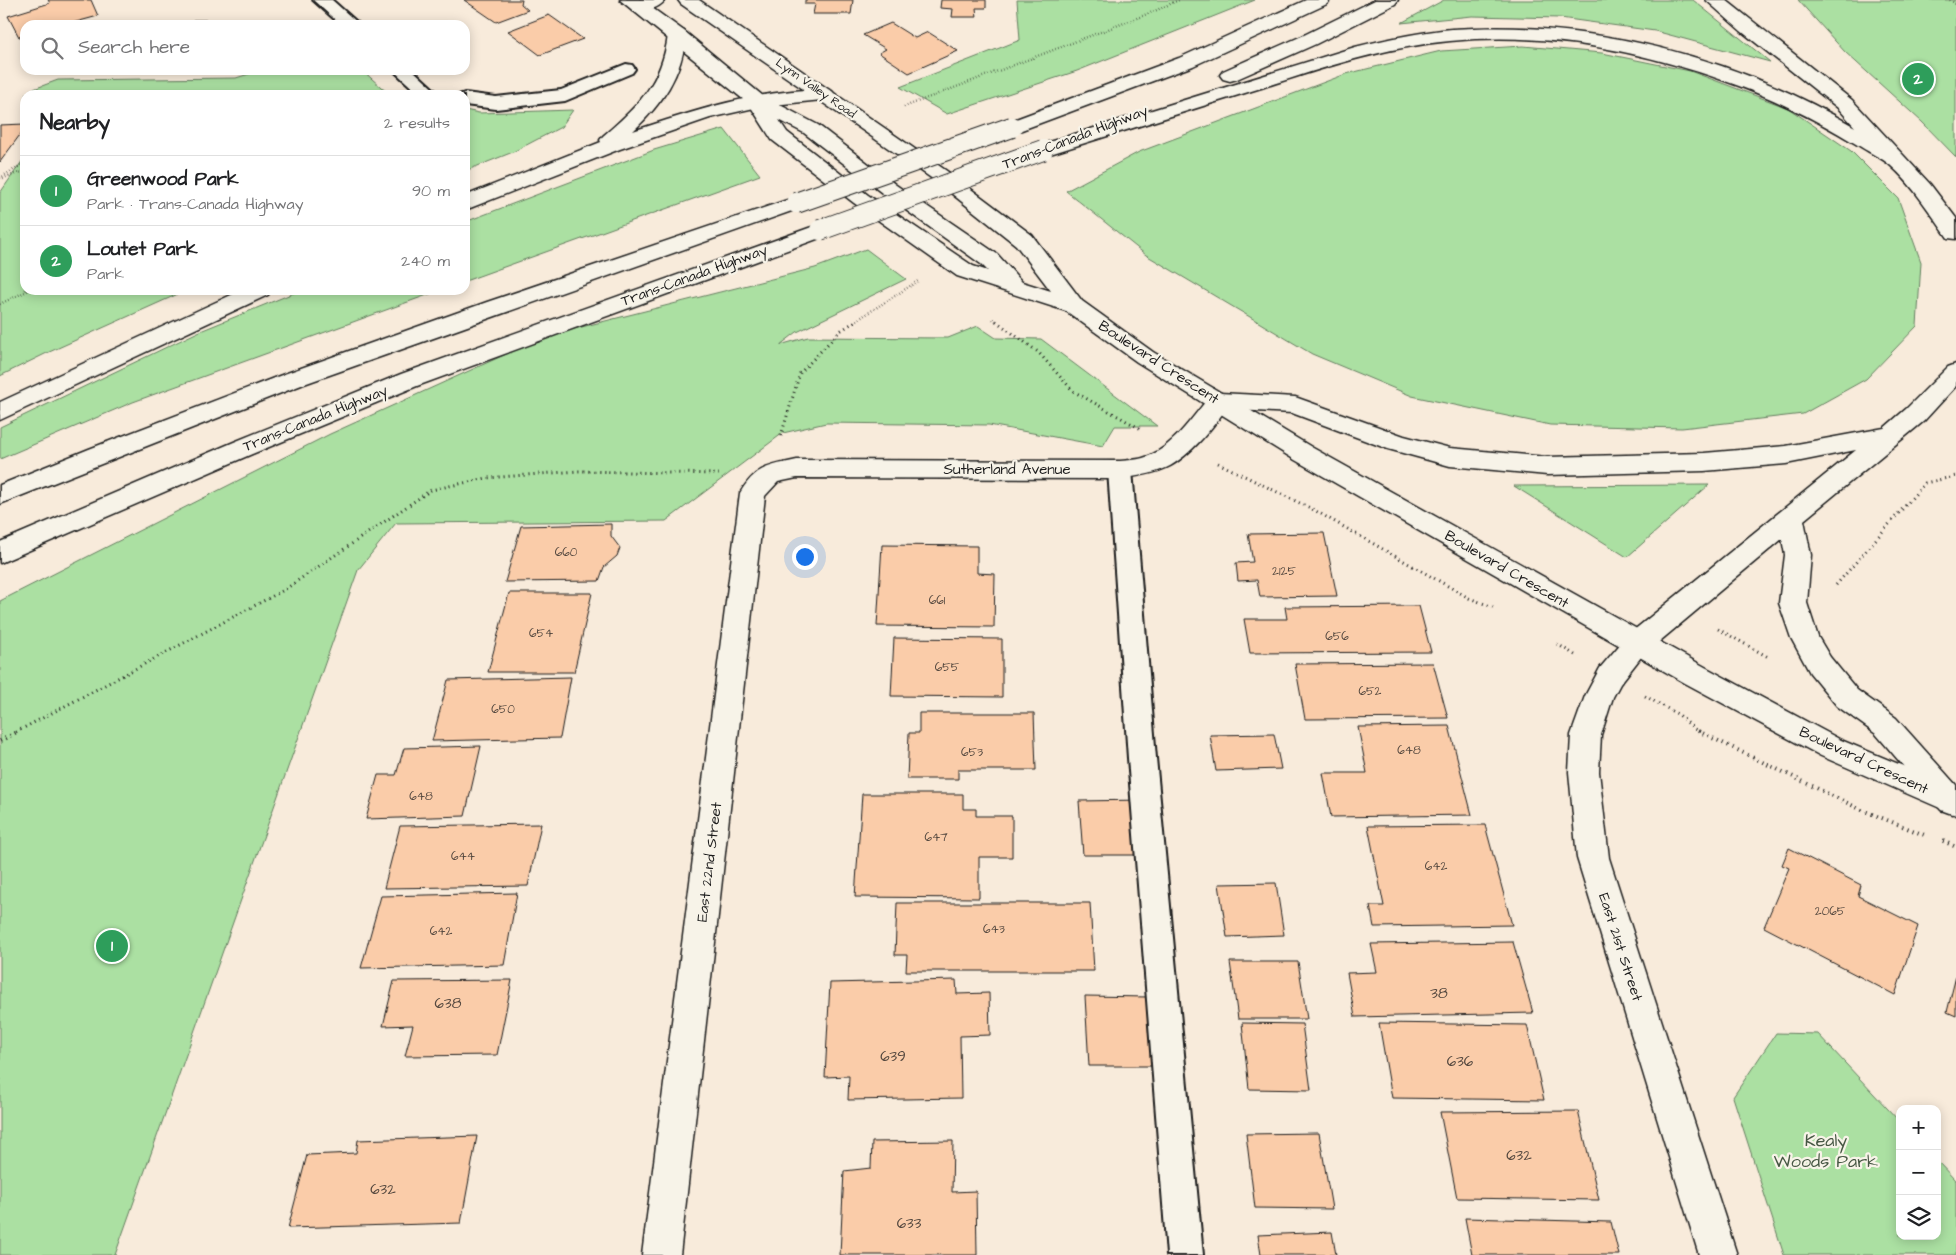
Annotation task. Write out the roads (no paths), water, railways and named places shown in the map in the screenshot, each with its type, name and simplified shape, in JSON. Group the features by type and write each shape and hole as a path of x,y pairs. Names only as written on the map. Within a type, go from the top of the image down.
{"main road":[{"name":"Lynn Valley Road","path":"687,0 944,178"},
{"name":"Trans-Canada Highway","path":"0,495 218,408 391,345 1012,127 1186,62 1321,0"},
{"name":"Trans-Canada Highway","path":"0,553 225,455 409,380 1043,150 1218,81 1309,40 1389,0"},
{"path":"1715,0 1845,104 1923,188 1956,233"},
{"path":"641,2 678,36 756,100 811,129 889,189 989,258 1015,288"},
{"path":"1043,150 1359,51 1439,36 1518,34 1603,42 1691,62 1770,91 1811,110 1894,158"},
{"path":"599,149 642,111 662,87 673,62 678,36"},
{"path":"470,202 599,149 715,109 756,100 795,95 825,95"},
{"name":"Boulevard Crescent","path":"756,100 779,136 861,199 965,271 1074,306"},
{"name":"Boulevard Crescent","path":"944,178 1024,240 1074,306 1145,357 1304,454 1638,643 1831,748 1954,801"},
{"path":"0,412 249,295"},
{"name":"East 21st Street","path":"1718,1255 1593,858 1584,772 1586,735 1599,696 1610,676 1638,643 1915,415 1956,372"},
{"path":"1219,401 1295,405 1396,442 1450,457 1547,466 1704,462 1786,455 1890,435"},
{"name":"Sutherland Avenue","path":"770,475 796,469 1120,470 1147,466 1165,459 1219,401"},
{"name":"East 22nd Street","path":"661,1255 753,493 770,475"},
{"path":"1791,518 1798,555 1793,603 1805,638 1820,665 1847,698 1886,726 1954,801"}],"lane":[{"path":"322,0 345,20"},
{"path":"470,100 496,103 565,94 626,69"},
{"path":"408,75 425,90"},
{"path":"1120,470 1142,758 1186,1255"}],"place":[{"name":"Loutet Park","path":"1918,79"},
{"name":"Greenwood Park","path":"112,946"}],"park label":[{"name":"Kealy Woods Park","path":"1826,1150"}]}
